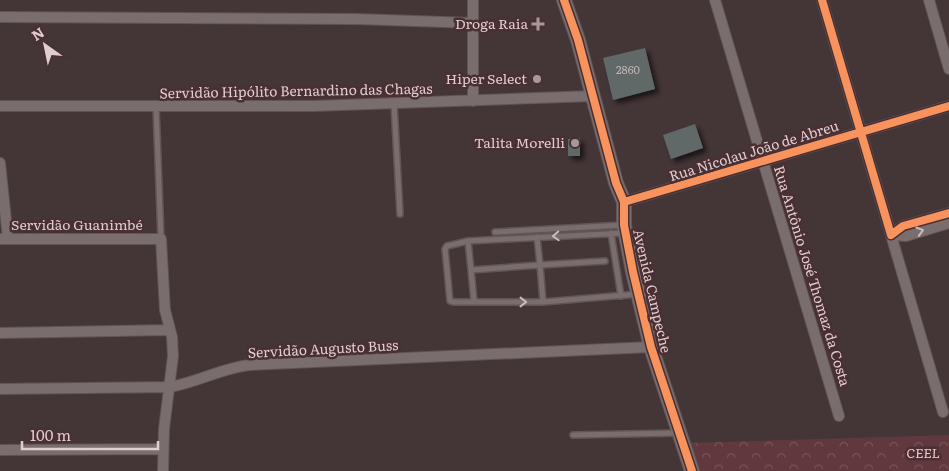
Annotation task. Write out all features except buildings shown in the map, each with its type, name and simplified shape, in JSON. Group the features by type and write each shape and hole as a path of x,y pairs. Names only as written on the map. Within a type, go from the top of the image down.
{"main road":[{"name":"Avenida Campeche","path":"564,0 578,40 616,183 624,202 625,229 651,348 692,471"}],"street":[{"path":"473,0 473,101"},
{"name":"Rua Antônio José Thomaz da Costa","path":"715,0 839,416"},
{"path":"822,0 944,412"},
{"path":"929,0 949,69"},
{"path":"0,17 356,19 473,23"},
{"name":"Servidão Hipólito Bernardino das Chagas","path":"0,106 314,106 592,96"},
{"name":"Rua Nicolau João de Abreu","path":"624,202 949,106"},
{"path":"0,163 4,239"},
{"path":"891,234 903,226 949,213"},
{"path":"891,234 906,236 949,223"},
{"name":"Servidão Guanimbé","path":"4,239 161,239 165,310 173,356 166,412 163,471"},
{"path":"0,333 170,330"},
{"name":"Servidão Augusto Buss","path":"0,389 170,387 228,368 250,365 651,348"},
{"path":"0,450 163,449"}],"lane":[{"path":"394,104 400,214"},
{"path":"156,106 161,239"},
{"path":"495,232 625,229"},
{"path":"625,229 611,233 468,241 447,246 444,249 450,301 543,302 638,294"},
{"path":"611,233 622,296"},
{"path":"537,237 543,302"},
{"path":"468,241 474,301"},
{"path":"471,270 605,261"},
{"path":"617,274 633,272"},
{"path":"573,435 678,433"}],"green space":[{"name":"CEEL","path":"949,435 949,471 699,471 689,443"}],"cycle path":[{"path":"564,0 578,40 616,183 624,202 624,225 651,347 692,471"},
{"path":"822,0 891,235"},
{"path":"624,202 949,106"},
{"path":"891,235 903,226 949,213"}],"place":[{"name":"Droga Raia","path":"538,24"},
{"name":"Hiper Select","path":"537,79"},
{"name":"Talita Morelli","path":"575,143"}]}
